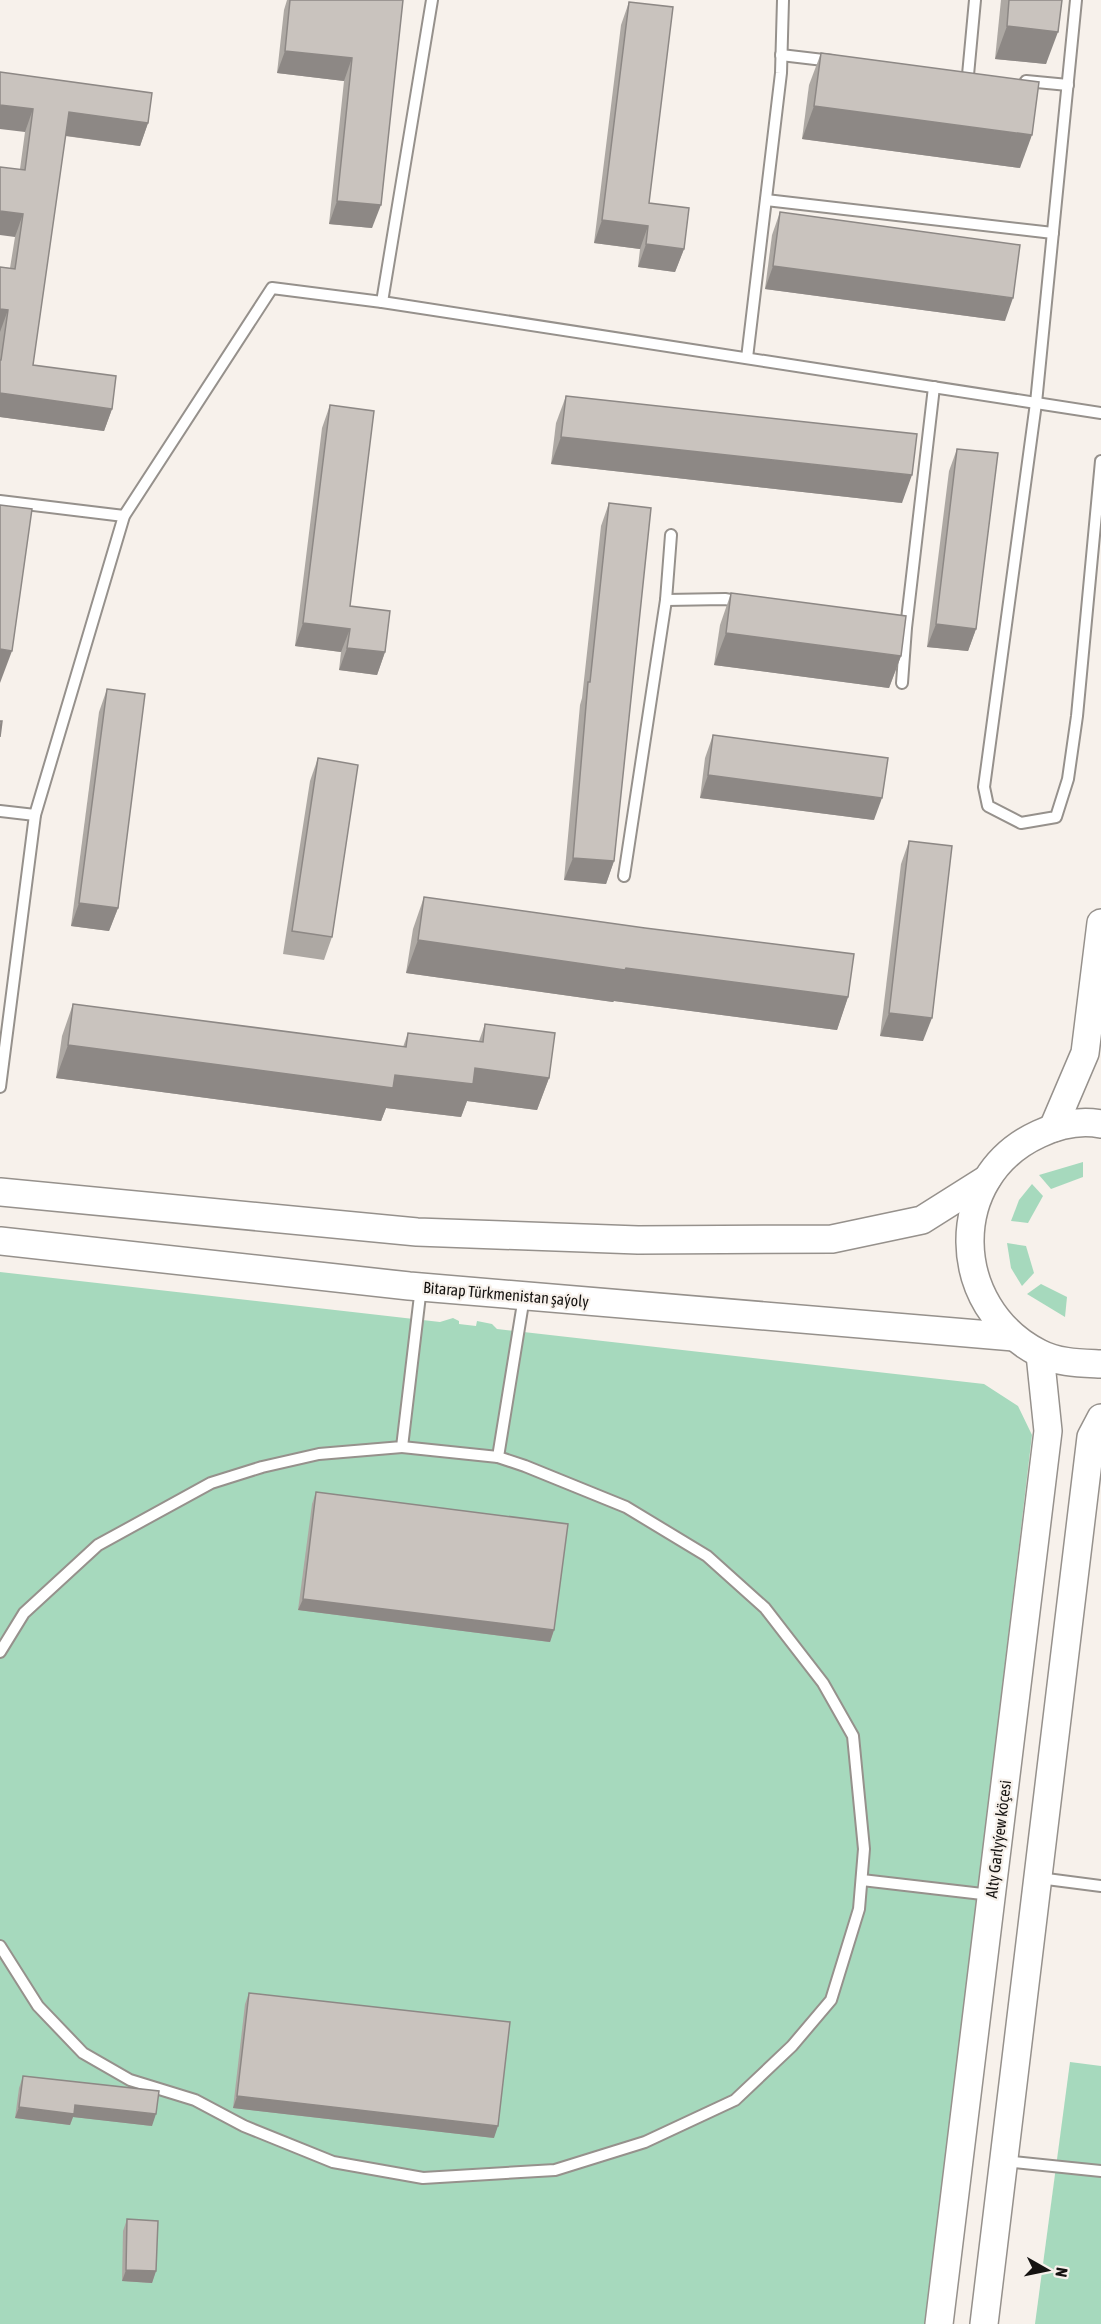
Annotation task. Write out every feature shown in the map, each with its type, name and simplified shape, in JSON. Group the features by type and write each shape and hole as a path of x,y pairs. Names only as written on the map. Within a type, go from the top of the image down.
{"main road":[{"path":"1053,1128 1085,1053 1101,923"},
{"path":"1101,1124 1089,1122 1053,1128 1027,1139 1005,1157 987,1179 973,1211 969,1246 975,1280 990,1312 1014,1337 1040,1354 1071,1363 1101,1364"},
{"path":"0,1192 417,1232 638,1240 832,1239 922,1220 987,1179"},
{"name":"Bitarap Türkmenistan şaýoly","path":"0,1241 421,1287 1014,1337"},
{"name":"Alty Garlyýew köçesi","path":"939,2324 1048,1431 1040,1354"},
{"path":"984,2324 1091,1437 1101,1418"}],"lane":[{"path":"382,302 432,0"},
{"path":"747,358 782,55 783,0"},
{"path":"956,74 973,75 975,0"},
{"path":"1076,0 1036,403 984,787 988,806 1021,823 1056,817 1068,779 1077,716 1101,461"},
{"path":"782,55 840,61"},
{"path":"1012,80 1068,86"},
{"path":"766,200 1053,233"},
{"path":"0,1087 35,815 124,516 272,288 382,302 1101,413"},
{"path":"903,683 901,627 934,387"},
{"path":"0,501 124,516"},
{"path":"624,876 666,600 671,535"},
{"path":"666,600 725,599 759,604"},
{"path":"0,811 35,815"},
{"path":"402,1447 421,1287"},
{"path":"498,1457 524,1295"},
{"path":"0,1652 24,1613 98,1545 211,1483 262,1467 320,1454 402,1447 498,1457 626,1507 707,1556 765,1608 823,1683 853,1736 864,1849 859,1909 831,2000 792,2046 735,2100 645,2142 555,2169 423,2178 333,2162 264,2134 195,2100 130,2080 83,2053 38,2006 0,1946"},
{"path":"1038,1878 1101,1886"},
{"path":"862,1880 992,1895"},
{"path":"1004,2161 1101,2171"}],"green space":[{"path":"1083,1162 1083,1177 1051,1189 1039,1175"},
{"path":"1032,1184 1043,1196 1028,1223 1011,1221 1019,1200"},
{"path":"1007,1243 1026,1246 1034,1273 1022,1286 1011,1268"},
{"path":"0,1272 440,1322 453,1318 459,1321 459,1324 476,1326 477,1321 492,1324 497,1329 984,1384 1018,1406 1032,1435 927,2324 0,2324"},
{"path":"1041,1284 1067,1297 1065,1317 1027,1294"},
{"path":"1070,2062 1101,2066 1101,2324 1035,2324"}],"building":[{"path":"290,0 403,0 381,205 337,201 352,58 285,51"},
{"path":"1009,0 1062,0 1058,32 1007,26"},
{"path":"629,2 673,7 649,203 689,208 684,249 646,244 648,226 602,220"},
{"path":"821,53 1039,82 1032,135 814,106"},
{"path":"0,72 152,93 148,123 69,112 33,365 116,376 112,409 0,393 0,360 8,310 0,309 0,267 15,269 23,214 0,211 0,167 25,170 33,109 0,105"},
{"path":"780,212 1020,245 1013,298 773,266"},
{"path":"566,396 917,434 912,475 561,437"},
{"path":"330,405 374,411 350,606 390,611 385,652 347,648 350,629 303,623"},
{"path":"957,449 998,453 976,629 936,624"},
{"path":"609,503 651,508 614,861 573,858 588,682 590,682"},
{"path":"0,505 32,509 12,651 0,649"},
{"path":"731,593 906,616 901,656 726,633"},
{"path":"107,689 145,694 118,908 79,903"},
{"path":"713,735 888,758 882,798 708,775"},
{"path":"318,758 358,765 332,937 292,931"},
{"path":"909,841 952,846 932,1018 889,1013"},
{"path":"424,897 854,954 848,997 626,968 625,970 418,940"},
{"path":"73,1004 406,1047 408,1033 483,1042 485,1024 555,1033 549,1078 475,1068 473,1084 395,1075 393,1088 68,1045"},
{"path":"316,1492 568,1524 554,1630 303,1599"},
{"path":"249,1993 510,2022 498,2126 237,2096"},
{"path":"23,2076 159,2091 156,2114 75,2105 74,2114 19,2107"},
{"path":"127,2219 158,2221 156,2271 126,2270"}]}
